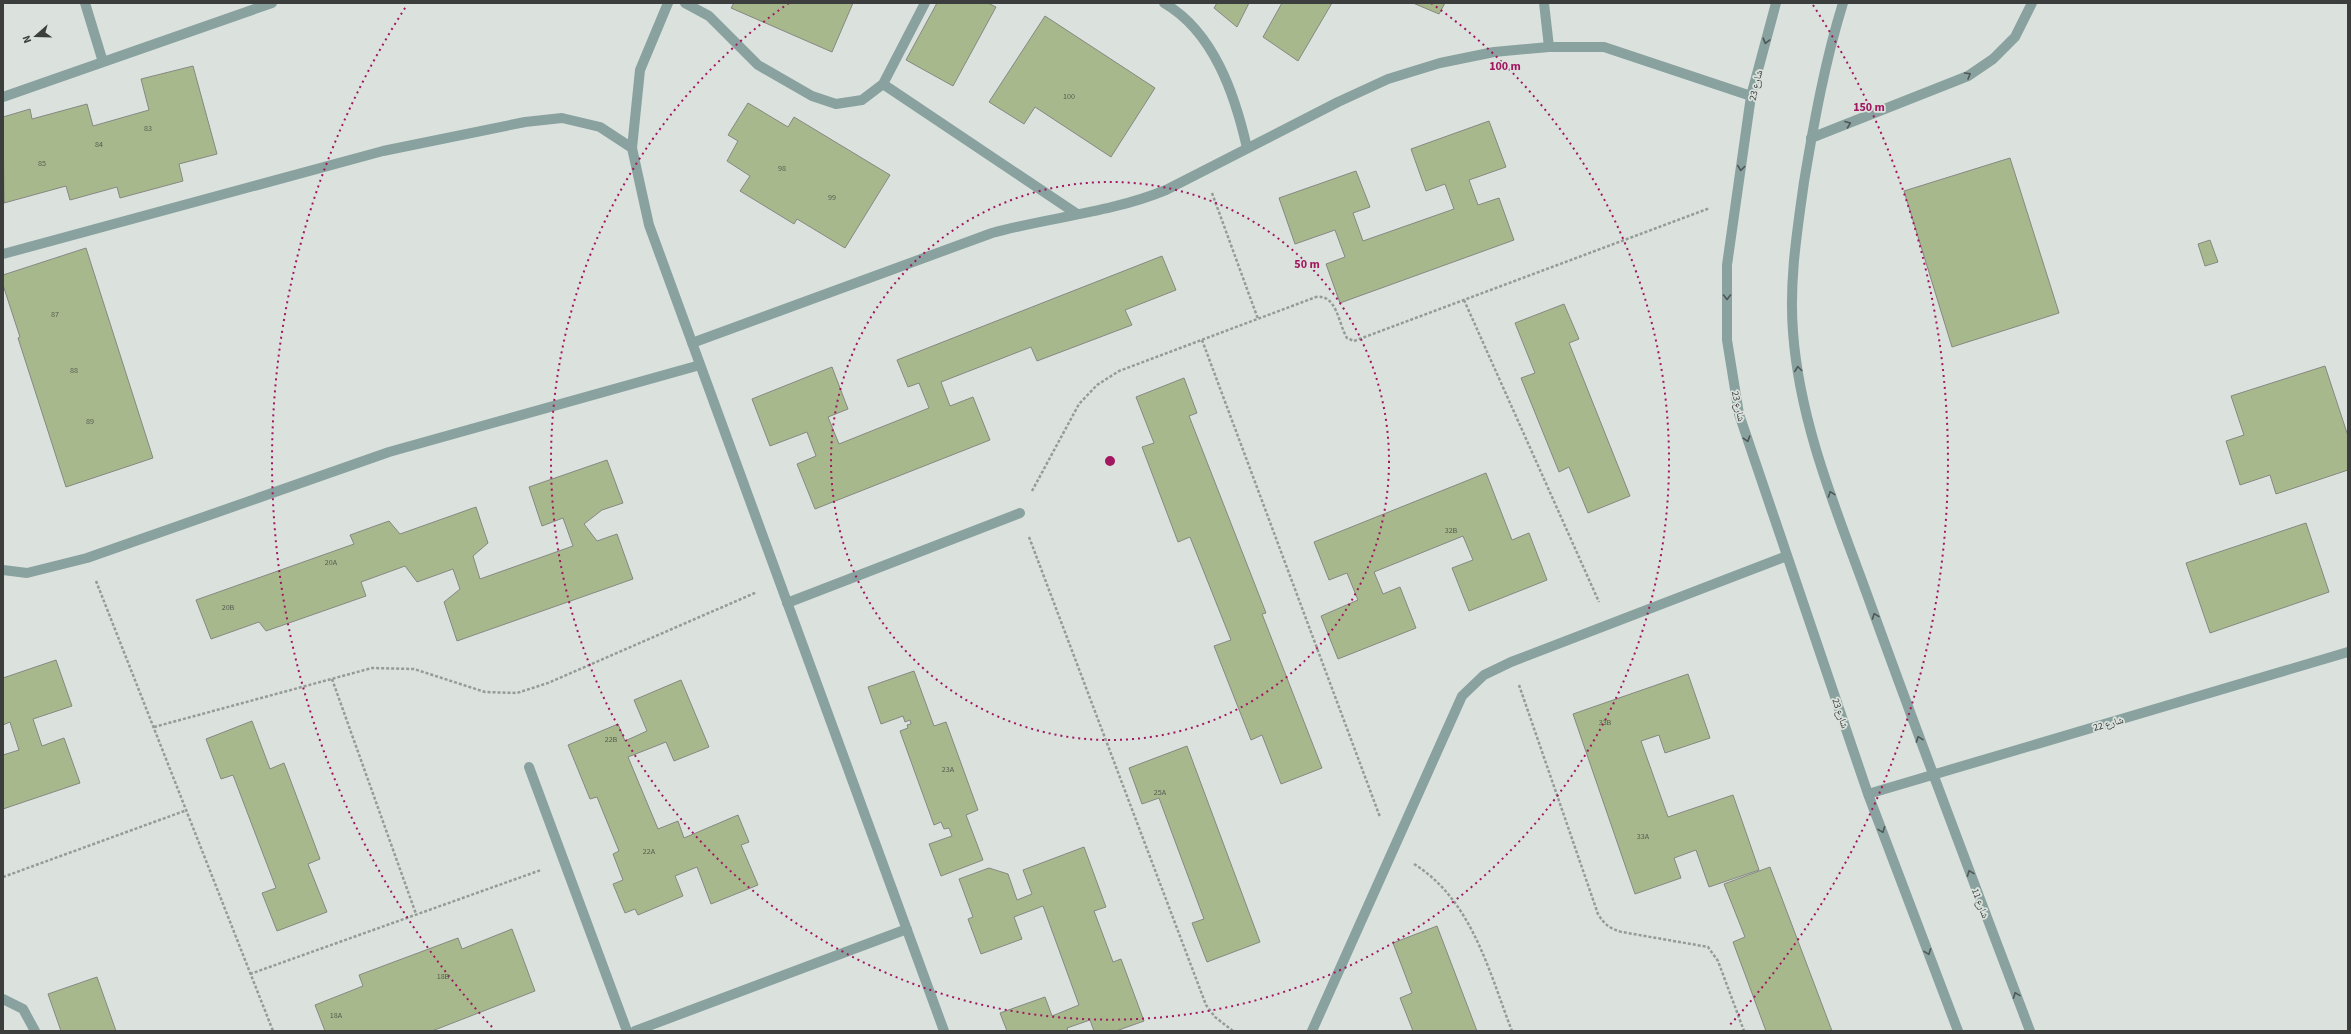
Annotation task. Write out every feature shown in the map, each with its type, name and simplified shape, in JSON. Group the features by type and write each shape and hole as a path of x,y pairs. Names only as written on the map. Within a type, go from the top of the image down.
{"street":[{"path":"86,3 103,62"},
{"path":"3,97 272,3"},
{"path":"668,3 640,70 632,148 649,225 944,1031"},
{"path":"685,3 709,16 758,65 812,96 836,104 862,100 883,84 925,3"},
{"path":"1164,3 1178,11 1204,41 1224,74 1238,110 1246,148"},
{"path":"1544,3 1549,47"},
{"name":"شارع 23","path":"1776,3 1751,96 1727,265 1727,340 1739,414 1868,794"},
{"path":"1843,3 1831,43 1811,138 1792,265 1793,333 1803,400 1820,466 1932,775"},
{"path":"1811,138 1968,76 1993,59 2015,37 2032,3"},
{"path":"692,343 992,233 1034,221 1107,209 1137,201 1388,79 1440,63 1494,52 1549,47 1604,47 1751,96"},
{"path":"883,84 1077,214"},
{"path":"3,254 383,151 525,122 562,118 600,127 632,148"},
{"path":"3,570 27,573 87,558 389,452 700,365"},
{"path":"787,603 1020,513"},
{"path":"1312,1031 1462,696 1484,675 1511,662 1787,556"},
{"name":"شارع 22","path":"1868,794 2348,652"},
{"path":"529,767 627,1031"},
{"name":"شارع 11","path":"1932,775 2030,1031"},
{"path":"1868,794 1958,1031"},
{"path":"635,1031 907,929"},
{"path":"3,999 23,1009 35,1031"}],"path":[{"path":"1203,170 1258,319"},
{"path":"1233,1031 1215,1018 1206,1005 1020,513 1079,404 1097,385 1119,371 1323,296 1329,299 1333,305 1347,338 1354,341 1737,198"},
{"path":"1464,300 1609,625"},
{"path":"1202,340 1393,850 1425,871 1453,897 1472,930 1512,1031"},
{"path":"87,558 273,1031"},
{"path":"154,727 372,668 414,669 485,692 517,693 548,683 780,583"},
{"path":"1511,662 1598,914 1603,923 1611,929 1622,932 1700,944 1708,947 1718,961 1744,1031"},
{"path":"332,679 416,914"},
{"path":"3,877 186,810"},
{"path":"250,974 564,861"}],"building":[{"path":"734,3 853,3 832,52 731,8"},
{"path":"937,3 988,3 996,7 953,86 906,60"},
{"path":"1217,3 1249,3 1237,27 1214,8"},
{"path":"1282,3 1332,3 1298,61 1263,37"},
{"path":"1413,3 1445,3 1439,14"},
{"path":"1045,16 1155,88 1111,157 1035,107 1024,124 989,102"},
{"path":"193,66 217,154 179,164 183,181 120,198 117,187 70,200 66,186 4,203 3,117 30,109 32,119 87,104 93,126 149,110 141,79"},
{"path":"748,103 788,127 794,117 890,175 845,248 797,219 794,224 740,191 750,176 727,161 738,141 728,135"},
{"path":"1489,121 1506,167 1469,180 1478,205 1499,198 1514,240 1340,303 1326,264 1345,257 1335,230 1295,244 1279,198 1356,171 1370,207 1353,213 1363,241 1454,209 1445,184 1426,191 1411,149"},
{"path":"2010,158 2059,313 1952,347 1904,191"},
{"path":"2210,240 2218,262 2205,266 2198,244"},
{"path":"86,248 153,458 66,487 18,338 20,337 3,285 3,275"},
{"path":"1162,256 1176,290 1125,310 1132,325 1037,361 1031,347 941,382 950,406 973,397 990,440 815,509 797,464 816,456 807,432 770,446 752,399 832,367 848,409 828,417 839,444 929,408 919,383 908,387 897,360"},
{"path":"1564,304 1579,339 1569,343 1630,496 1588,513 1569,467 1559,472 1521,378 1535,373 1515,323"},
{"path":"2325,366 2348,436 2348,470 2276,494 2270,475 2240,485 2226,441 2244,435 2231,396"},
{"path":"1184,378 1197,413 1189,416 1266,613 1262,614 1322,768 1281,784 1262,735 1251,740 1214,646 1231,640 1190,537 1178,542 1142,447 1154,443 1136,397"},
{"path":"607,460 623,503 602,510 584,524 597,541 617,534 633,579 457,641 444,602 460,589 453,569 417,582 405,566 361,582 366,596 266,631 259,622 211,639 196,600 354,544 350,535 389,521 400,534 476,507 488,543 473,556 480,579 573,546 563,518 542,526 529,487"},
{"path":"1486,473 1512,540 1529,533 1547,580 1469,611 1452,568 1473,560 1463,536 1374,572 1383,594 1400,587 1416,628 1338,659 1321,616 1358,600 1347,573 1329,580 1314,542"},
{"path":"2306,523 2329,592 2210,633 2186,563"},
{"path":"56,660 72,706 33,719 42,746 64,738 80,783 3,809 3,755 19,750 10,722 3,725 3,678"},
{"path":"914,671 934,726 946,722 978,810 966,815 983,860 941,876 929,844 952,836 949,828 944,829 941,822 934,825 900,731 908,728 907,725 911,724 910,720 905,722 903,716 881,724 868,687"},
{"path":"1688,674 1710,738 1665,753 1659,735 1641,741 1668,817 1733,795 1759,870 1709,887 1696,850 1674,858 1681,878 1635,894 1573,714"},
{"path":"681,680 709,747 674,761 666,742 628,757 658,829 678,821 684,838 738,815 749,842 741,845 758,885 711,904 697,867 675,876 683,896 638,915 635,909 625,913 613,884 623,880 613,854 619,851 597,797 590,799 568,745 618,724 625,741 647,731 634,700"},
{"path":"252,721 270,769 284,763 320,859 308,864 327,912 277,931 262,893 276,888 233,775 221,779 206,739"},
{"path":"1187,746 1260,942 1207,962 1192,923 1204,919 1159,798 1142,804 1129,768"},
{"path":"1084,847 1106,907 1094,911 1113,962 1121,959 1144,1021 1116,1031 1094,1031 1090,1020 1067,1028 1068,1031 1007,1031 1000,1013 1045,997 1052,1016 1079,1005 1043,906 1014,917 1022,939 981,954 968,919 973,917 959,879 989,868 1008,874 1017,900 1032,894 1023,870"},
{"path":"1770,867 1832,1031 1766,1031 1733,942 1745,937 1724,884"},
{"path":"1437,926 1477,1031 1413,1031 1400,998 1412,993 1393,943"},
{"path":"512,929 535,991 432,1031 325,1031 315,1005 363,986 359,975 458,938 462,949"},
{"path":"97,977 116,1031 61,1031 48,994"}]}
